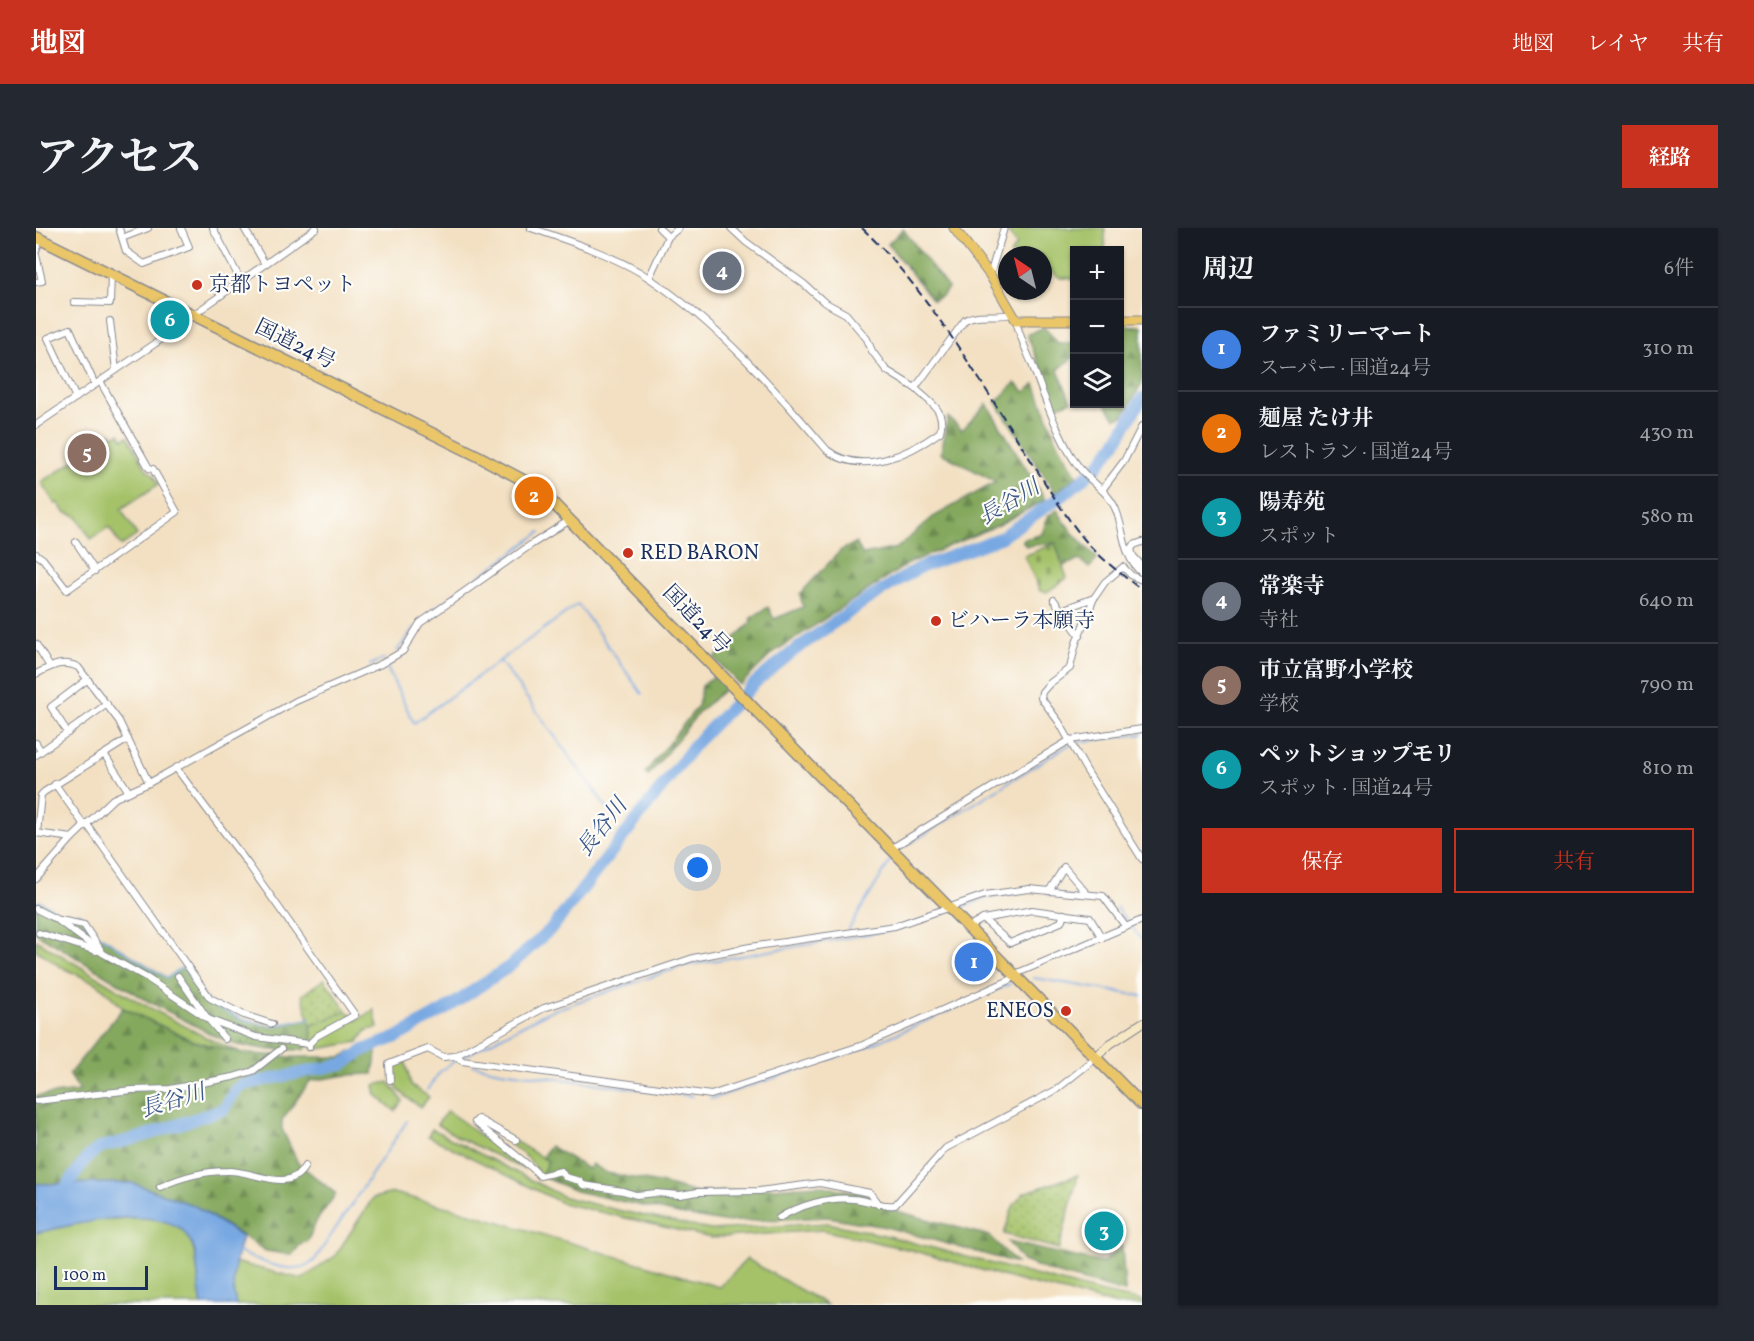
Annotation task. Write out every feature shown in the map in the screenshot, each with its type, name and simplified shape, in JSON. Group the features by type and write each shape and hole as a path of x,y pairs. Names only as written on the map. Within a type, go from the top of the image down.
{"highway":[{"name":"国道24号","path":"38,238 523,480 547,497 1142,1105"}],"main road":[{"path":"954,228 990,275 1013,317 1070,320"},
{"path":"1124,320 1142,320"}],"street":[{"path":"119,228 126,251 144,264 189,247 181,228"},
{"path":"122,238 148,228"},
{"path":"213,228 241,281"},
{"path":"244,228 265,264"},
{"path":"36,425 175,330 316,228"},
{"path":"531,228 626,265 649,278 704,321 750,364 827,450 837,458 855,463 878,462 918,445 940,432 943,420 938,409 915,388 886,370 872,351 867,339 846,314 824,302 731,228"},
{"path":"659,228 668,237"},
{"path":"649,278 668,237 679,228"},
{"path":"990,275 1004,228"},
{"path":"36,251 38,238"},
{"path":"36,255 42,281 36,282"},
{"path":"74,302 110,303 111,274"},
{"path":"915,388 965,320 971,316 1013,317 1065,442 1082,472 1102,490 1116,509 1128,555 1141,572"},
{"path":"110,321 116,370"},
{"path":"36,554 43,559 67,590 177,512 153,469 148,468 97,383 70,329 48,338 76,398"},
{"path":"1102,490 1124,461 1142,426"},
{"path":"36,879 39,871 113,799 149,783 296,701 403,651 420,623 531,544 570,520"},
{"path":"76,542 95,571"},
{"path":"1141,572 1142,566 1131,549 1142,542"},
{"path":"1142,580 1132,576 1123,567 1105,582 1094,598 1070,668 1048,684 1041,698 1070,740 1142,858"},
{"path":"1061,610 1094,598"},
{"path":"1054,600 1080,636"},
{"path":"36,644 50,667"},
{"path":"36,674 50,667 72,664 78,667 108,704 149,783"},
{"path":"68,733 51,706 88,679"},
{"path":"36,743 39,753 108,704"},
{"path":"892,848 1070,740 1142,729"},
{"path":"40,797 56,784 128,739"},
{"path":"104,754 129,792"},
{"path":"36,909 56,919 104,954 147,978 208,1019 256,1037 309,1045 317,1036 336,1028 355,1015 248,864 176,768"},
{"path":"56,784 210,998 244,1015 272,1024"},
{"path":"36,788 40,797 37,833 72,838"},
{"path":"1049,891 1064,867 1087,894"},
{"path":"390,1080 389,1064 413,1053 428,1049 443,1057 455,1056 544,1008 693,958 750,947 895,927 985,895 1029,889 1103,896 1129,925"},
{"path":"969,927 983,919 1032,910 1090,918 1102,938"},
{"path":"983,919 1010,944 1061,922 1064,914"},
{"path":"56,919 84,925 104,954"},
{"path":"455,1056 462,1061 711,1095 863,1045 1142,920"},
{"path":"39,933 104,954"},
{"path":"178,976 225,1039"},
{"path":"779,1218 787,1213 828,1200 851,1198 883,1206 895,1205 946,1148 1056,1090 1110,1044 1142,1023"},
{"path":"36,1101 132,1090 170,1089 233,1077 253,1071 281,1049"},
{"path":"516,1140 478,1119 475,1122 532,1167 540,1176 561,1172 565,1177 580,1181 583,1185 597,1188 636,1195 656,1193 680,1195 698,1192 759,1191 820,1183 870,1193 878,1204"},
{"path":"160,1187 186,1177 230,1170 268,1179 286,1180 300,1174 304,1166"}],"green space":[{"path":"1009,228 1105,228 1105,246 1070,246 1070,278 1060,278 1052,272 1052,246 1016,246 1008,232"},
{"path":"903,229 948,288 942,296 933,300 888,244"},
{"path":"1124,325 1142,326 1142,383 1123,416 1115,418 1108,408 1124,408"},
{"path":"1044,327 1058,343 1070,343 1070,360 1058,370 1070,401 1056,407 1027,335"},
{"path":"1015,383 1025,392 1035,384 1057,441 1077,476 1055,493 996,402"},
{"path":"987,404 1045,500 998,525 909,563 774,652 740,685 714,658 751,623 751,618 768,607 774,619 803,607 800,594 841,550 856,543 863,555 897,548 933,517 996,482 941,453 948,417 962,430"},
{"path":"111,433 113,436 120,433 123,439 128,436 147,470 153,474 159,484 121,509 137,535 121,546 109,527 91,539 76,516 64,512 58,503 55,504 41,482 106,441 104,437"},
{"path":"1057,510 1071,531 1098,559 1089,568 1080,560 1063,566 1055,543 1026,546 1022,540 1042,534 1048,516"},
{"path":"1055,543 1067,578 1047,592 1040,591 1024,556"},
{"path":"714,676 727,687 700,711 648,776 645,773 698,706 702,686"},
{"path":"40,901 70,918 79,912 91,930 167,978 183,967 208,1002 242,1019 273,1027 309,1019 313,1042 303,1050 271,1050 237,1045 213,1035 148,1001 36,933 36,905"},
{"path":"36,940 139,1002 211,1040 242,1053 193,1041 123,1008 98,984 63,968 36,950"},
{"path":"324,979 347,1011 311,1026 302,995"},
{"path":"123,1008 193,1041 242,1053 293,1057 341,1057 375,1040 378,1044 373,1074 347,1075 310,1081 282,1120 282,1129 298,1163 336,1194 317,1220 308,1240 292,1255 266,1251 195,1206 132,1183 36,1184 36,1096 80,1091 69,1074"},
{"path":"374,1010 378,1028 367,1030 358,1042 312,1050 311,1026 347,1011 357,1020"},
{"path":"405,1060 411,1085 429,1097 421,1107 396,1086 393,1065"},
{"path":"389,1082 403,1101 395,1111 376,1095 374,1085"},
{"path":"447,1111 463,1122 525,1170 437,1124"},
{"path":"476,1118 548,1161 541,1176 529,1159"},
{"path":"432,1129 564,1197 711,1230 828,1223 884,1235 1099,1292 1142,1301 1142,1305 1118,1305 1027,1283 911,1250 822,1230 711,1238 562,1203 428,1136"},
{"path":"550,1146 588,1169 592,1164 607,1173 697,1193 819,1185 873,1195 884,1206 893,1210 989,1236 1017,1263 886,1227 828,1217 723,1222 576,1191 541,1176 548,1161 542,1157"},
{"path":"1078,1175 1059,1249 1004,1234 1013,1206 1024,1193"},
{"path":"393,1193 463,1211 719,1287 747,1259 827,1305 236,1305 232,1289 234,1262 302,1279 335,1256 373,1198"},
{"path":"149,1217 174,1224 187,1234 194,1253 202,1305 36,1305 36,1233 95,1220"},
{"path":"1008,1242 1102,1263 1122,1246 1125,1292 1055,1273 1023,1261"}],"water":[{"path":"132,1183 195,1206 242,1237 234,1271 233,1287 236,1305 202,1305 193,1246 182,1229 165,1222 148,1218 109,1219 36,1233 36,1184"}],"waterway":[{"name":"長谷川","path":"59,1197 85,1160 96,1150 224,1109 236,1089 242,1085 343,1064 364,1050 397,1037 446,1009 510,966 553,927 697,742 757,681 795,650 865,601 919,568 1000,538 1065,494 1097,467 1117,441 1142,398"},
{"path":"434,609 541,532"},
{"path":"385,664 414,723 578,604 642,694"},
{"path":"397,651 414,627"},
{"path":"370,665 384,659"},
{"path":"500,661 607,808"},
{"path":"209,746 273,711"},
{"path":"904,847 1067,746 1079,742 1142,734"},
{"path":"848,930 891,860"},
{"path":"964,907 986,898 1020,893"},
{"path":"1047,894 1103,902"},
{"path":"36,905 40,901 70,918 79,912 91,930 167,978 183,967 208,1003 242,1019 265,1025"},
{"path":"1116,907 1142,940"},
{"path":"427,1090 440,1072 451,1063 548,1012 683,966 897,929 945,913"},
{"path":"1034,978 1142,996"},
{"path":"710,1098 866,1047 1010,984"},
{"path":"270,1026 309,1019"},
{"path":"473,1065 500,1071 693,1096"},
{"path":"235,1251 286,1268 305,1266 314,1261 407,1121"}],"railway":[{"path":"862,228 908,278 949,333 1052,495 1076,528 1104,560 1142,590"}],"place":[{"name":"常楽寺","path":"722,271"},
{"name":"京都トヨペット","path":"197,285"},
{"name":"ペットショップモリ","path":"170,320"},
{"name":"市立富野小学校","path":"87,453"},
{"name":"麺屋 たけ井","path":"534,496"},
{"name":"RED BARON","path":"628,553"},
{"name":"ビハーラ本願寺","path":"936,621"},
{"name":"ファミリーマート","path":"974,962"},
{"name":"ENEOS","path":"1066,1011"},
{"name":"陽寿苑","path":"1104,1231"}]}
